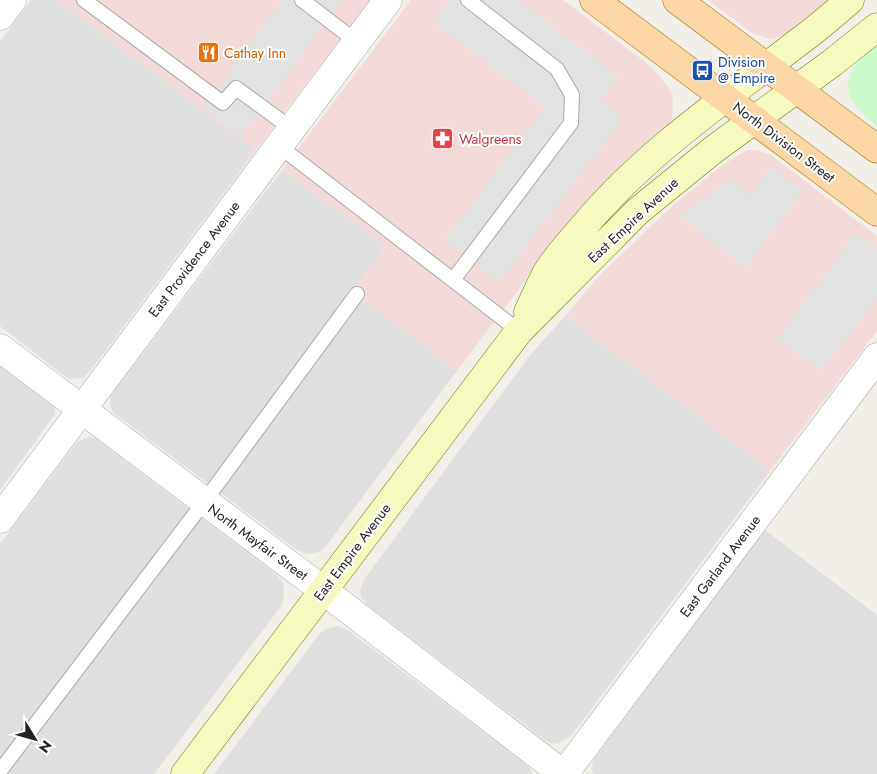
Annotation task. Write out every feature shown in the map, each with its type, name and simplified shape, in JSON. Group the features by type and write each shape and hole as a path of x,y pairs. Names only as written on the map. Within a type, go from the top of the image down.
{"main road":[{"name":"North Division Street","path":"594,0 877,212"},
{"path":"677,0 877,149"}],"street":[{"path":"0,16 12,0"},
{"name":"East Providence Avenue","path":"0,519 388,0"},
{"name":"East Empire Avenue","path":"519,331 547,273 604,202 664,146 801,41 850,0"},
{"name":"East Empire Avenue","path":"185,774 519,331 638,211 693,165 832,64 877,27"},
{"name":"North Mayfair Street","path":"0,348 323,590 564,774"},
{"name":"East Garland Avenue","path":"564,774 877,358"}],"lane":[{"path":"84,0 223,103 236,88 286,138 453,280 519,331"},
{"path":"302,0 357,42"},
{"path":"453,280 571,123 572,95 557,69 468,0"},
{"path":"0,771 204,502 357,294"}],"shaded area":[{"path":"31,0 56,0 256,150 91,370 84,377 74,379 67,378 0,326 0,42"},
{"path":"56,0 370,0 256,150"},
{"path":"281,0 341,0 241,136 203,108"},
{"path":"411,0 563,0 649,65 664,81 671,92 673,102 672,119 668,126 563,231 457,371 353,292 385,246 282,170"},
{"path":"450,0 517,0 618,77 601,100 623,118 499,281 445,240 545,107 433,22"},
{"path":"708,0 830,0 788,34 771,39 752,33"},
{"path":"747,150 756,150 771,155 877,236 877,331 770,471 565,316 598,277 672,206 723,165"},
{"path":"772,167 802,190 746,268 679,214 731,180 749,196"},
{"path":"282,170 385,246 353,292 457,371 326,546 319,552 307,554 297,550 119,417 112,411 110,403 111,395"},
{"path":"856,233 877,249 877,298 821,372 777,339"},
{"path":"565,316 770,471 571,736 558,744 545,740 368,606 361,597 360,590 365,578 531,354"},
{"path":"0,364 50,401 55,407 55,414 0,490"},
{"path":"89,437 95,438 277,575 283,584 284,595 282,605 154,774 0,774 0,544 77,442"},
{"path":"765,530 877,615 877,774 593,774 591,768 594,759"},
{"path":"338,626 346,629 527,765 533,774 214,774 320,633 328,628"}],"green space":[{"path":"877,42 877,127 853,102 848,90 848,82 850,74 859,59"}],"place":[{"name":"Cathay Inn","path":"208,53"},
{"name":"Division @ Empire","path":"702,70"},
{"name":"Walgreens","path":"443,139"}]}
